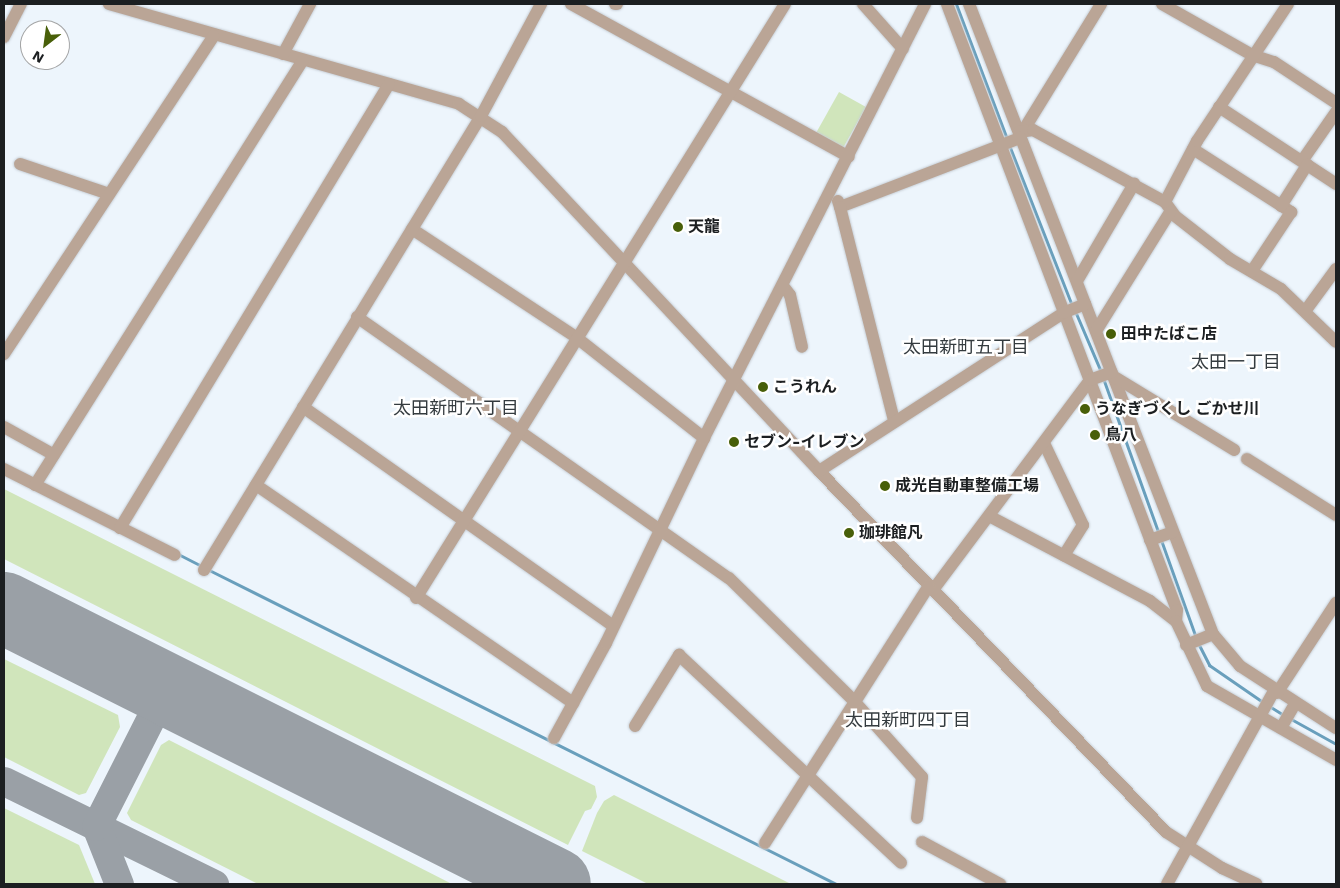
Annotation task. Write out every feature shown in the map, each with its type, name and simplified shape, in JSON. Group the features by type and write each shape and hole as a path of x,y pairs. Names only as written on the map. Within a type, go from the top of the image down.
{"street":[{"path":"4,37 21,4"},
{"path":"109,4 141,9 214,36 459,104 481,116 502,132 819,471 1166,832 1187,847 1257,884"},
{"path":"283,54 310,4"},
{"path":"204,570 481,116 541,4"},
{"path":"572,4 729,93 849,156"},
{"path":"416,598 517,430 624,264 785,4"},
{"path":"863,4 903,49"},
{"path":"554,738 613,626 704,438 735,381 925,4"},
{"path":"947,4 982,64 1028,168 1052,229 1077,281 1081,305 1096,331 1123,415 1168,534 1213,634 1240,666 1273,695 1292,709 1336,728"},
{"path":"969,4 982,64 1015,138"},
{"path":"1101,4 1015,138 1012,175 1177,610 1176,621 1207,686 1336,760"},
{"path":"1162,4 1252,55 1274,62 1336,102"},
{"path":"1096,331 1167,207 1193,149 1252,55 1288,4"},
{"path":"4,354 214,36"},
{"path":"35,485 303,60"},
{"path":"120,528 390,84"},
{"path":"1219,108 1336,184"},
{"path":"1280,206 1336,112"},
{"path":"840,207 1034,130 1134,184 1306,310 1334,336"},
{"path":"1193,149 1291,212 1252,271"},
{"path":"20,164 109,194"},
{"path":"1012,175 1028,168"},
{"path":"1077,281 1134,184"},
{"path":"834,186 894,420"},
{"path":"1019,193 1035,187"},
{"path":"1026,213 1043,207"},
{"path":"412,229 577,338 704,438"},
{"path":"1035,235 1052,229"},
{"path":"1306,310 1336,269"},
{"path":"783,286 790,294 802,347"},
{"path":"1324,286 1336,292"},
{"path":"819,471 894,420 1063,312 1081,305"},
{"path":"357,317 659,531 729,578 854,701 922,777 917,818"},
{"path":"764,843 854,701 931,588 989,516 1090,380 1110,374 1234,450"},
{"path":"303,407 613,626"},
{"path":"1106,422 1123,415"},
{"path":"4,426 54,455"},
{"path":"1044,442 1083,525 1064,556"},
{"path":"1117,451 1134,444"},
{"path":"1247,459 1336,515"},
{"path":"4,469 175,555"},
{"path":"256,485 416,598 573,703"},
{"path":"989,516 1150,602 1176,621"},
{"path":"1150,540 1168,534"},
{"path":"1167,884 1260,716 1336,604"},
{"path":"1186,645 1213,634"},
{"path":"635,726 679,655 901,863"},
{"path":"1281,728 1292,709"},
{"path":"922,842 996,883"}],"green space":[{"path":"839,92 866,107 843,148 816,133"},
{"path":"4,489 595,786 597,797 591,809 585,811 568,845 4,559"},
{"path":"4,659 118,715 120,727 86,793 79,795 4,757"},
{"path":"169,740 452,884 258,884 131,820 127,813 161,745"},
{"path":"614,795 791,884 648,884 582,851 597,813 604,801"},
{"path":"4,808 79,845 95,884 4,884"}],"waterway":[{"path":"956,4 1007,139"},
{"path":"1009,145 1072,306"},
{"path":"1075,311 1101,372"},
{"path":"1103,378 1159,534"},
{"path":"1161,540 1196,638"},
{"path":"178,554 203,567"},
{"path":"209,570 836,884"},
{"path":"1198,643 1209,665 1264,703"},
{"path":"1269,706 1285,716"},
{"path":"1291,719 1336,744"}],"taxiway":[{"path":"119,884 96,826 166,688"},
{"path":"4,781 214,884"}],"runway":[{"path":"4,608 555,884"}],"place":[{"name":"天龍","path":"678,227"},
{"name":"田中たばこ店","path":"1111,334"},
{"name":"こうれん","path":"763,387"},
{"name":"うなぎづくし ごかせ川","path":"1085,409"},
{"name":"鳥八","path":"1095,435"},
{"name":"セブン-イレブン","path":"734,442"},
{"name":"成光自動車整備工場","path":"885,486"},
{"name":"珈琲館凡","path":"849,533"}],"district":[{"name":"太田新町五丁目","path":"966,347"},
{"name":"太田一丁目","path":"1236,362"},
{"name":"太田新町六丁目","path":"456,408"},
{"name":"太田新町四丁目","path":"908,720"}]}
